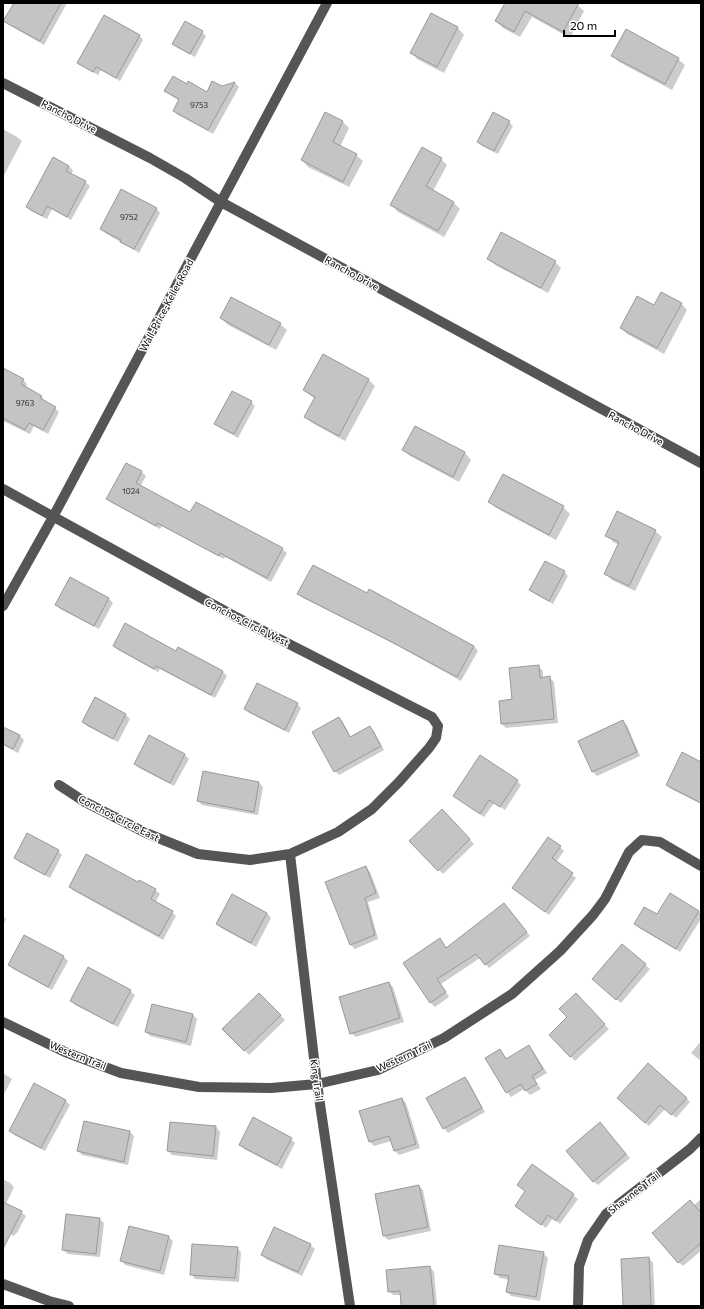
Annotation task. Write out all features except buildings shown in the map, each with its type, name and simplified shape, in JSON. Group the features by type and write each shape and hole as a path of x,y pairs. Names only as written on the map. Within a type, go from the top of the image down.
{"street":[{"name":"Wall-Price-Keller Road","path":"3,606 53,517 327,3"},
{"name":"Rancho Drive","path":"3,83 150,158 185,178 221,202 701,463"},
{"name":"Conchos Circle West","path":"3,489 234,616 427,714 432,717 438,726"},
{"name":"Conchos Circle East","path":"59,784 85,802 146,833 198,854 250,860 290,854 338,832 372,809 399,782 429,748 436,738 438,726"},
{"name":"Western Trail","path":"3,1022 65,1052 121,1073 151,1079 199,1087 271,1088 317,1084 378,1070 444,1038 512,994 560,951 593,915 605,899 629,852 642,840 660,842 701,866"},
{"name":"King Trail","path":"290,854 317,1084 350,1306"},
{"name":"Shawnee Trail","path":"578,1306 580,1266 588,1240 606,1214 690,1149 701,1138"},
{"path":"3,1284 49,1301 69,1306"}]}
